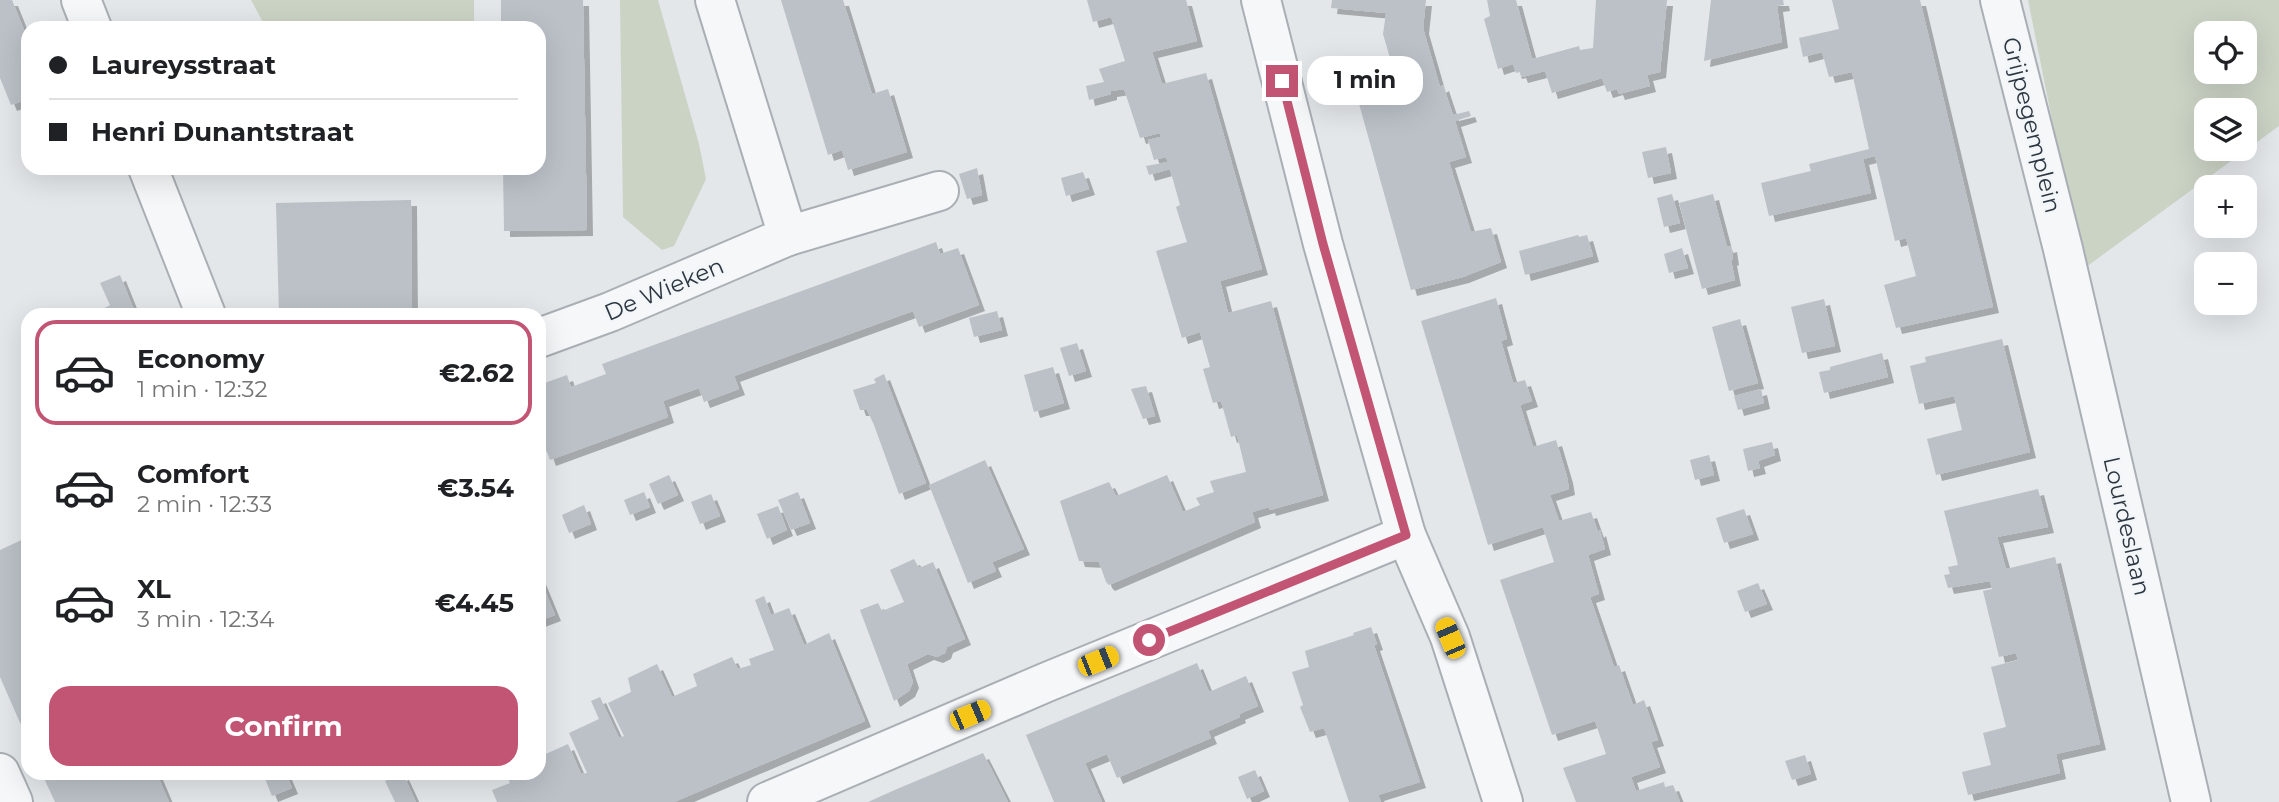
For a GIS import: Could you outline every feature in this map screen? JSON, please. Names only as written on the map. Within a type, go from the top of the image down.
[{"type":"street","points":[[81,0],[89,21]]},
{"type":"street","points":[[715,0],[788,236]]},
{"type":"street","points":[[1261,0],[1323,244],[1406,535],[1450,638],[1503,802]]},
{"type":"street","name":"Grijpegemplein","points":[[2000,0],[2063,249]]},
{"type":"street","points":[[151,175],[203,308]]},
{"type":"street","name":"De Wieken","points":[[546,335],[610,312],[788,236],[939,191]]},
{"type":"street","name":"Lourdeslaan","points":[[2063,249],[2192,802]]},
{"type":"street","points":[[767,802],[1047,682],[1406,535]]},
{"type":"street","points":[[0,773],[13,802]]},
{"type":"shaded area","points":[[251,0],[474,0],[474,21],[262,21]]},
{"type":"shaded area","points":[[620,0],[658,0],[699,144],[706,179],[674,246],[662,250],[623,217]]},
{"type":"shaded area","points":[[2028,0],[2279,0],[2279,126],[2257,142],[2257,98],[2194,98],[2194,161],[2231,161],[2212,175],[2194,175],[2194,188],[2082,270]]},
{"type":"building","points":[[0,0],[12,0],[21,22],[21,101],[11,105],[0,78]]},
{"type":"building","points":[[501,0],[583,0],[587,230],[504,231],[503,175],[546,175],[546,21],[501,21]]},
{"type":"building","points":[[781,0],[843,0],[872,94],[888,89],[907,152],[848,170],[842,150],[828,155]]},
{"type":"building","points":[[1087,0],[1186,0],[1197,41],[1152,52],[1162,84],[1206,73],[1262,269],[1220,281],[1228,313],[1271,301],[1323,495],[1270,510],[1269,507],[1252,512],[1255,522],[1109,585],[1099,562],[1079,561],[1060,501],[1109,482],[1116,496],[1167,475],[1183,512],[1200,505],[1196,498],[1214,492],[1210,481],[1246,472],[1237,435],[1231,437],[1221,401],[1213,403],[1203,369],[1210,367],[1200,332],[1182,338],[1156,251],[1187,242],[1176,207],[1180,205],[1170,169],[1149,175],[1146,166],[1168,162],[1166,157],[1154,160],[1148,140],[1160,137],[1160,133],[1140,138],[1124,89],[1089,100],[1086,86],[1104,82],[1099,69],[1125,61],[1111,17],[1093,22]]},
{"type":"building","points":[[1332,0],[1426,0],[1423,28],[1440,87],[1443,85],[1453,115],[1469,111],[1471,116],[1455,121],[1466,157],[1449,162],[1471,232],[1491,228],[1501,262],[1463,277],[1411,290],[1349,68],[1390,58],[1383,34],[1386,13],[1331,8]]},
{"type":"building","points":[[1487,0],[1516,0],[1532,59],[1579,46],[1580,50],[1593,48],[1596,0],[1667,0],[1660,72],[1647,75],[1650,86],[1619,94],[1617,89],[1607,92],[1602,78],[1552,93],[1545,71],[1522,77],[1520,72],[1516,73],[1513,64],[1498,69],[1484,19],[1490,16]]},
{"type":"building","points":[[1711,0],[1783,0],[1784,5],[1777,6],[1782,42],[1704,61]]},
{"type":"building","points":[[1832,0],[1920,0],[1993,307],[1896,328],[1884,285],[1916,276],[1906,238],[1895,241],[1875,156],[1863,159],[1871,193],[1769,216],[1761,183],[1811,171],[1809,164],[1869,149],[1852,72],[1829,77],[1822,52],[1803,57],[1799,38],[1839,29]]},
{"type":"building","points":[[1666,147],[1671,173],[1648,178],[1642,152]]},
{"type":"building","points":[[977,168],[982,195],[967,199],[959,174]]},
{"type":"building","points":[[1083,172],[1089,189],[1066,196],[1061,178]]},
{"type":"building","points":[[1672,194],[1680,223],[1664,227],[1657,198]]},
{"type":"building","points":[[1713,194],[1727,247],[1731,246],[1735,280],[1702,289],[1679,203]]},
{"type":"building","points":[[411,200],[412,308],[279,308],[276,203]]},
{"type":"building","points":[[1587,235],[1593,256],[1525,275],[1519,251]]},
{"type":"building","points":[[936,242],[940,254],[958,248],[979,305],[919,327],[913,311],[734,376],[739,389],[704,402],[699,388],[663,401],[668,417],[550,460],[546,449],[546,382],[567,375],[571,387],[606,374],[602,364]]},
{"type":"building","points":[[1682,248],[1688,268],[1669,273],[1664,254]]},
{"type":"building","points":[[120,275],[133,308],[105,308],[110,305],[100,283]]},
{"type":"building","points":[[1496,298],[1507,339],[1501,341],[1513,383],[1525,380],[1532,401],[1520,405],[1533,447],[1556,440],[1567,477],[1569,489],[1550,495],[1559,521],[1591,512],[1598,532],[1600,530],[1605,549],[1588,555],[1599,594],[1590,597],[1614,667],[1619,665],[1633,705],[1644,700],[1658,740],[1651,742],[1660,767],[1631,777],[1636,791],[1664,782],[1665,787],[1673,785],[1680,802],[1576,802],[1563,768],[1606,754],[1595,721],[1552,735],[1500,580],[1554,562],[1543,527],[1488,545],[1421,321]]},
{"type":"building","points":[[1824,299],[1835,346],[1802,353],[1791,307]]},
{"type":"building","points":[[997,311],[1002,330],[974,337],[969,318]]},
{"type":"building","points":[[1740,319],[1758,383],[1729,391],[1712,327]]},
{"type":"building","points":[[2002,339],[2030,452],[1936,475],[1927,439],[1962,430],[1954,396],[1919,404],[1910,366],[1926,362],[1925,357]]},
{"type":"building","points":[[1077,343],[1086,371],[1069,376],[1060,348]]},
{"type":"building","points":[[1882,353],[1888,377],[1824,393],[1819,372]]},
{"type":"building","points":[[1053,367],[1064,403],[1034,412],[1024,375]]},
{"type":"building","points":[[884,374],[926,483],[899,494],[874,425],[867,410],[860,410],[853,390],[876,383],[874,379]]},
{"type":"building","points":[[1146,386],[1155,416],[1143,419],[1131,389]]},
{"type":"building","points":[[1761,389],[1764,403],[1738,410],[1734,396]]},
{"type":"building","points":[[1772,442],[1775,455],[1758,461],[1760,468],[1748,471],[1743,449]]},
{"type":"building","points":[[1709,455],[1714,475],[1695,480],[1690,460]]},
{"type":"building","points":[[985,460],[1024,549],[992,562],[996,571],[968,583],[929,485]]},
{"type":"building","points":[[669,475],[678,495],[658,504],[649,484]]},
{"type":"building","points":[[2038,489],[2048,527],[1997,537],[2006,569],[2055,557],[2100,744],[2056,754],[2060,773],[1968,795],[1962,772],[1991,765],[1983,733],[2006,727],[1991,667],[2018,660],[2016,653],[1999,657],[1983,591],[1992,589],[1990,581],[1948,588],[1944,575],[1950,574],[1948,567],[1958,565],[1944,511]]},
{"type":"building","points":[[644,492],[650,507],[630,515],[624,500]]},
{"type":"building","points":[[798,492],[810,523],[791,530],[778,500]]},
{"type":"building","points":[[711,494],[720,516],[700,524],[691,502]]},
{"type":"building","points":[[584,505],[591,524],[569,533],[562,515]]},
{"type":"building","points":[[778,506],[787,530],[767,539],[757,514]]},
{"type":"building","points":[[1744,509],[1753,534],[1724,543],[1716,518]]},
{"type":"building","points":[[21,540],[21,725],[0,677],[0,550]]},
{"type":"building","points":[[914,559],[919,568],[933,562],[965,639],[947,647],[945,653],[937,657],[928,654],[907,664],[913,682],[909,691],[894,701],[860,610],[878,603],[882,611],[904,602],[890,570]]},
{"type":"building","points":[[1758,583],[1767,604],[1745,612],[1737,591]]},
{"type":"building","points":[[546,593],[555,615],[546,618]]},
{"type":"building","points":[[764,596],[771,615],[789,608],[804,645],[829,633],[865,721],[674,802],[497,802],[492,790],[510,783],[509,780],[546,780],[546,754],[568,744],[581,774],[587,773],[569,733],[599,719],[591,701],[600,697],[619,738],[624,736],[608,703],[631,692],[628,678],[657,664],[672,697],[697,686],[693,674],[732,657],[738,669],[751,665],[749,659],[774,650],[755,600]]},
{"type":"building","points":[[1371,627],[1377,644],[1374,645],[1420,782],[1378,795],[1381,802],[1349,802],[1324,728],[1310,732],[1300,707],[1303,705],[1292,672],[1309,667],[1305,651]]},
{"type":"building","points":[[1197,663],[1209,692],[1246,676],[1258,706],[1208,731],[1211,738],[1117,778],[1107,754],[1085,763],[1102,802],[1054,802],[1026,735]]},
{"type":"building","points":[[983,753],[1008,802],[868,802],[897,789]]},
{"type":"building","points":[[1805,755],[1811,774],[1792,780],[1785,761]]},
{"type":"building","points":[[1255,770],[1264,791],[1247,799],[1238,777]]},
{"type":"building","points":[[45,780],[160,780],[169,802],[55,802]]},
{"type":"building","points":[[265,780],[289,780],[292,788],[272,796]]},
{"type":"building","points":[[406,780],[416,802],[395,802],[385,781]]},
{"type":"route","points":[[1149,640],[1406,535],[1323,244],[1282,81]]}]
